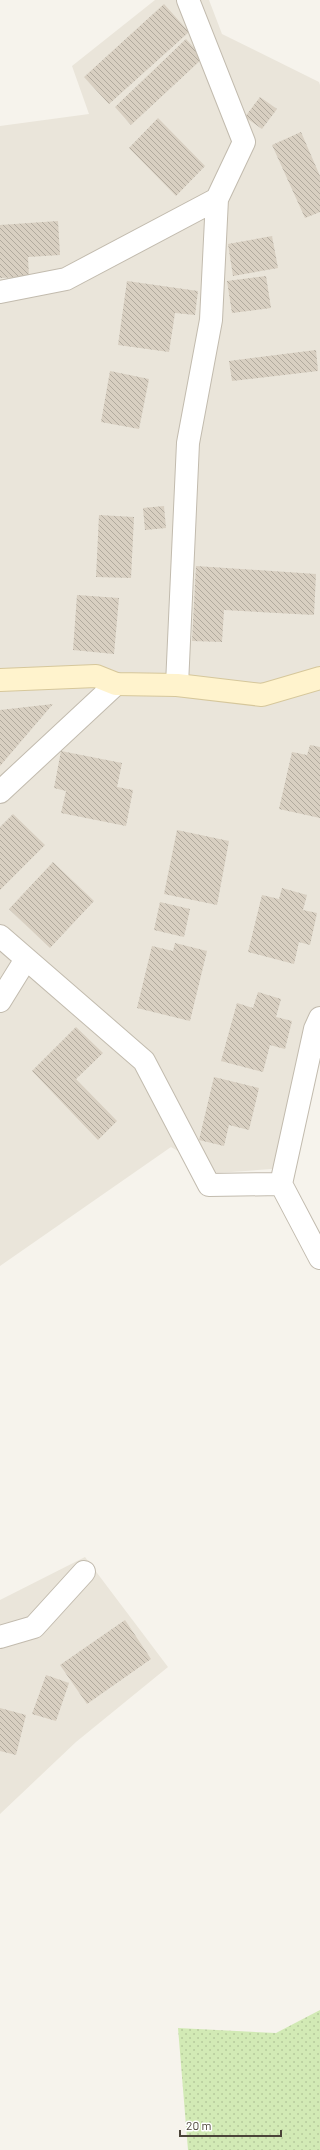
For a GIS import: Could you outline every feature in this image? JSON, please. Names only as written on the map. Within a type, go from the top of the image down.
[{"type":"street","points":[[178,685],[188,443],[211,320],[217,199],[244,142],[188,0]]},
{"type":"street","points":[[0,292],[66,279],[217,199]]},
{"type":"street","points":[[0,680],[96,676],[116,684],[178,685],[262,695],[320,678]]},
{"type":"street","points":[[0,792],[116,684]]},
{"type":"street","points":[[0,936],[144,1061],[209,1185],[281,1184]]},
{"type":"street","points":[[0,1001],[26,958]]},
{"type":"street","points":[[320,1018],[314,1029],[281,1184],[320,1258]]},
{"type":"street","points":[[0,1637],[34,1627],[84,1572]]},
{"type":"shaded area","points":[[155,0],[209,0],[222,34],[319,82],[320,85],[320,1026],[285,1168],[217,1173],[171,1147],[0,1266],[0,126],[89,114],[72,66]]},
{"type":"shaded area","points":[[85,1557],[168,1667],[76,1742],[0,1814],[0,1600]]},
{"type":"green space","points":[[320,2010],[320,2150],[188,2150],[178,2028],[276,2033]]},
{"type":"building","points":[[164,4],[189,32],[109,104],[84,77]]},
{"type":"building","points":[[186,39],[203,58],[131,125],[115,107]]},
{"type":"building","points":[[260,97],[277,109],[262,129],[245,117]]},
{"type":"building","points":[[158,118],[205,166],[176,196],[129,148]]},
{"type":"building","points":[[301,132],[320,176],[320,212],[305,218],[272,145]]},
{"type":"building","points":[[58,221],[60,255],[28,257],[29,277],[0,278],[0,225]]},
{"type":"building","points":[[272,236],[278,268],[233,276],[228,244]]},
{"type":"building","points":[[266,276],[271,308],[232,313],[227,281]]},
{"type":"building","points":[[127,281],[198,291],[195,315],[175,313],[169,352],[118,345]]},
{"type":"building","points":[[316,350],[318,371],[232,381],[229,361]]},
{"type":"building","points":[[110,371],[149,379],[139,429],[101,422]]},
{"type":"building","points":[[164,506],[166,528],[145,530],[143,508]]},
{"type":"building","points":[[99,515],[134,517],[131,578],[96,577]]},
{"type":"building","points":[[196,566],[316,574],[314,615],[224,610],[222,642],[192,641]]},
{"type":"building","points":[[77,595],[119,598],[114,654],[73,650]]},
{"type":"building","points":[[53,704],[0,766],[0,710]]},
{"type":"building","points":[[310,745],[320,747],[320,818],[279,809],[292,752],[307,755]]},
{"type":"building","points":[[61,751],[122,763],[117,787],[133,790],[126,826],[61,813],[66,791],[54,788]]},
{"type":"building","points":[[13,814],[45,845],[0,890],[0,827]]},
{"type":"building","points":[[177,830],[229,841],[217,905],[164,894]]},
{"type":"building","points":[[53,862],[94,901],[50,948],[9,909]]},
{"type":"building","points":[[282,888],[307,895],[303,910],[317,913],[310,945],[299,942],[294,964],[248,952],[262,895],[279,899]]},
{"type":"building","points":[[160,902],[190,909],[184,937],[154,930]]},
{"type":"building","points":[[175,943],[207,951],[190,1021],[137,1008],[152,946],[173,951]]},
{"type":"building","points":[[258,992],[281,999],[276,1017],[292,1021],[285,1049],[270,1045],[263,1072],[221,1061],[237,1003],[253,1008]]},
{"type":"building","points":[[76,1027],[103,1053],[76,1079],[117,1121],[98,1140],[32,1071]]},
{"type":"building","points":[[214,1077],[259,1088],[249,1130],[229,1125],[224,1146],[199,1140]]},
{"type":"building","points":[[125,1620],[151,1659],[87,1704],[60,1665]]},
{"type":"building","points":[[46,1675],[69,1683],[56,1721],[32,1714]]},
{"type":"building","points":[[0,1708],[26,1715],[16,1755],[0,1751]]}]
